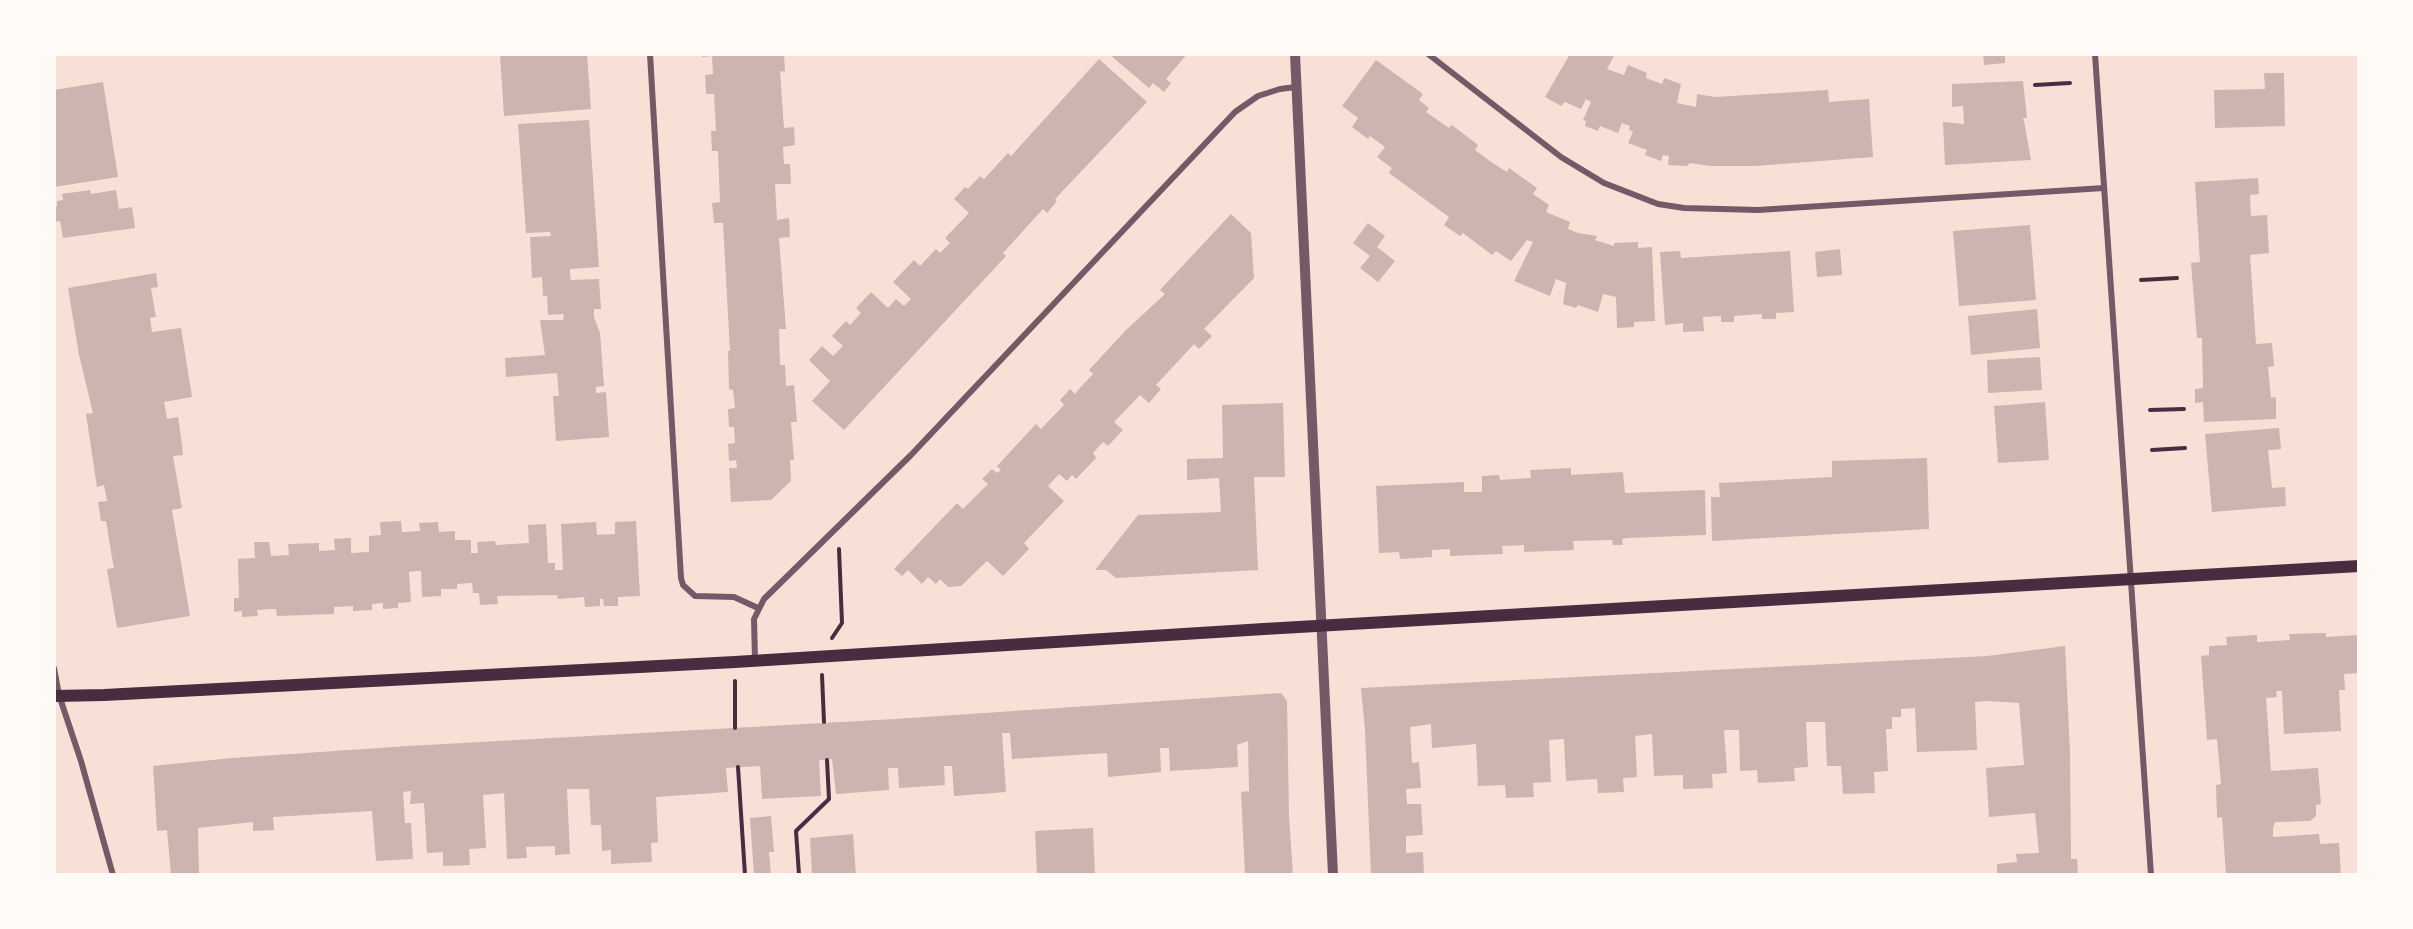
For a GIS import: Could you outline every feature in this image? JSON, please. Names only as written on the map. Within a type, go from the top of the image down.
[{"type":"main road","points":[[56,695],[104,695],[735,662],[1321,625],[2359,566]]},
{"type":"street","points":[[650,54],[681,578],[683,585],[695,596],[734,597],[758,608]]},
{"type":"street","points":[[1295,54],[1333,875]]},
{"type":"street","points":[[1428,54],[1570,162],[1604,183],[1658,204],[1683,208],[1758,210],[2104,188]]},
{"type":"street","points":[[2095,54],[2151,875]]},
{"type":"street","points":[[756,660],[754,619],[764,599],[911,455],[1235,112],[1258,96],[1296,87]]},
{"type":"street","points":[[54,668],[56,695],[81,761],[113,875]]},
{"type":"path","points":[[2035,85],[2070,83]]},
{"type":"path","points":[[2141,280],[2177,278]]},
{"type":"path","points":[[2150,410],[2184,409]]},
{"type":"path","points":[[2152,450],[2185,448]]},
{"type":"path","points":[[824,722],[821,655],[842,622],[838,526]]},
{"type":"path","points":[[735,662],[735,728]]},
{"type":"path","points":[[799,875],[796,831],[829,799],[826,759]]},
{"type":"path","points":[[738,767],[745,875]]},
{"type":"building","points":[[587,54],[591,109],[504,116],[500,55]]},
{"type":"building","points":[[702,54],[784,54],[785,72],[780,71],[784,128],[794,127],[795,145],[783,147],[784,164],[790,164],[791,184],[775,184],[777,220],[789,218],[790,237],[779,238],[786,329],[779,329],[780,365],[785,365],[786,386],[794,385],[797,422],[791,422],[794,460],[790,460],[791,481],[771,500],[731,502],[729,468],[737,468],[736,460],[729,461],[728,444],[735,443],[734,427],[729,427],[728,409],[735,408],[733,390],[729,389],[728,351],[730,351],[723,223],[714,223],[712,203],[720,202],[718,151],[712,151],[711,131],[716,131],[714,94],[706,94],[705,75],[713,74],[712,56],[702,57]]},
{"type":"building","points":[[1109,54],[1187,54],[1166,79],[1171,83],[1164,92],[1153,83],[1149,88]]},
{"type":"building","points":[[1570,54],[1615,54],[1607,69],[1624,75],[1628,65],[1647,73],[1646,78],[1662,84],[1664,78],[1681,84],[1677,103],[1696,107],[1697,94],[1715,97],[1828,90],[1829,102],[1869,99],[1873,157],[1755,166],[1711,166],[1689,163],[1688,166],[1668,165],[1669,156],[1663,155],[1661,161],[1645,155],[1647,150],[1628,143],[1633,132],[1629,130],[1630,126],[1622,123],[1618,133],[1600,126],[1598,131],[1585,126],[1586,121],[1583,120],[1591,102],[1586,99],[1581,109],[1565,102],[1561,106],[1545,97]]},
{"type":"building","points":[[1983,54],[2005,54],[2005,63],[1984,65]]},
{"type":"building","points":[[1099,59],[1147,102],[1057,197],[1055,200],[1057,201],[1047,213],[1043,209],[1003,253],[1006,256],[844,430],[812,401],[830,381],[809,360],[822,346],[833,356],[843,346],[832,336],[846,321],[850,325],[861,313],[856,308],[871,292],[888,308],[896,299],[904,306],[911,299],[893,282],[914,260],[920,266],[936,249],[940,253],[950,243],[945,238],[969,213],[954,199],[980,176],[984,179],[1008,153],[1011,156]]},
{"type":"building","points":[[1376,60],[1423,94],[1419,100],[1429,108],[1426,112],[1449,128],[1452,125],[1478,145],[1475,150],[1491,162],[1507,172],[1509,168],[1537,188],[1533,194],[1549,205],[1546,212],[1570,222],[1568,229],[1597,236],[1595,240],[1614,246],[1614,243],[1638,242],[1638,248],[1652,247],[1655,321],[1634,322],[1634,327],[1617,328],[1616,297],[1603,294],[1598,312],[1578,305],[1576,308],[1563,304],[1566,283],[1556,279],[1550,296],[1514,281],[1533,242],[1527,240],[1511,261],[1496,251],[1492,255],[1463,233],[1460,236],[1444,225],[1449,217],[1389,173],[1392,168],[1377,157],[1385,147],[1370,136],[1368,139],[1352,127],[1358,118],[1342,106]]},
{"type":"building","points":[[2264,73],[2284,73],[2285,126],[2215,128],[2214,90],[2265,89]]},
{"type":"building","points":[[2023,81],[2027,118],[2023,118],[2031,160],[1945,165],[1943,122],[1964,124],[1963,106],[1952,107],[1952,84]]},
{"type":"building","points":[[103,82],[118,177],[54,187],[54,90]]},
{"type":"building","points":[[589,120],[599,267],[570,269],[570,275],[571,280],[599,279],[601,309],[594,309],[594,317],[600,333],[604,386],[596,387],[596,393],[606,392],[609,437],[556,441],[553,396],[559,396],[557,373],[506,377],[505,358],[545,355],[540,320],[563,320],[564,314],[548,315],[547,296],[543,296],[542,277],[532,278],[530,237],[551,236],[550,232],[526,233],[518,124]]},
{"type":"building","points":[[2258,178],[2259,194],[2250,195],[2251,216],[2267,215],[2269,253],[2250,255],[2256,344],[2272,343],[2274,366],[2268,367],[2271,398],[2276,397],[2276,419],[2204,422],[2203,402],[2195,403],[2195,389],[2203,388],[2202,338],[2197,338],[2191,263],[2200,262],[2195,182]]},
{"type":"building","points":[[90,190],[91,194],[116,190],[119,209],[132,207],[135,228],[63,238],[60,221],[54,222],[54,207],[57,206],[57,201],[63,200],[62,194]]},
{"type":"building","points":[[1231,214],[1251,233],[1254,278],[1204,329],[1212,336],[1199,349],[1194,344],[1156,385],[1161,389],[1149,403],[1140,395],[1114,422],[1123,430],[1108,446],[1103,442],[1093,453],[1096,458],[1076,479],[1072,475],[1067,481],[1059,474],[1048,486],[1064,501],[1024,543],[1029,549],[1003,576],[987,561],[961,586],[948,587],[940,579],[936,584],[928,577],[922,584],[908,570],[902,576],[894,569],[957,503],[963,509],[988,484],[982,479],[992,469],[997,473],[1001,470],[997,466],[1036,424],[1041,429],[1064,405],[1060,400],[1070,389],[1075,394],[1093,374],[1089,370],[1126,330],[1165,294],[1160,290]]},
{"type":"building","points":[[1368,223],[1385,236],[1377,247],[1395,261],[1378,282],[1360,268],[1370,256],[1353,243]]},
{"type":"building","points":[[2030,225],[2036,300],[1959,306],[1953,231]]},
{"type":"building","points":[[1840,249],[1842,275],[1817,277],[1815,252]]},
{"type":"building","points":[[1680,251],[1681,258],[1790,251],[1794,312],[1776,313],[1776,319],[1762,319],[1762,314],[1734,316],[1734,322],[1721,322],[1721,316],[1703,317],[1704,331],[1683,332],[1683,323],[1665,325],[1660,252]]},
{"type":"building","points":[[156,273],[158,287],[151,288],[156,317],[150,318],[152,332],[181,328],[192,397],[164,402],[167,419],[178,417],[181,437],[183,455],[173,456],[182,508],[172,510],[190,616],[117,628],[107,569],[114,568],[106,521],[101,521],[98,502],[107,501],[104,485],[97,487],[86,414],[93,413],[79,355],[68,288]]},
{"type":"building","points":[[2037,309],[2040,348],[1971,355],[1968,316]]},
{"type":"building","points":[[2040,357],[2042,390],[1988,393],[1987,360]]},
{"type":"building","points":[[2045,402],[2049,460],[1998,463],[1994,406]]},
{"type":"building","points":[[1283,403],[1285,477],[1254,477],[1258,570],[1116,578],[1106,570],[1095,570],[1138,515],[1221,512],[1219,478],[1187,480],[1187,459],[1223,458],[1222,405]]},
{"type":"building","points":[[2279,428],[2281,449],[2268,450],[2272,488],[2285,487],[2286,506],[2212,512],[2205,434]]},
{"type":"building","points":[[1927,458],[1929,529],[1712,541],[1711,497],[1720,497],[1719,483],[1832,477],[1832,461]]},
{"type":"building","points":[[1571,468],[1571,475],[1623,472],[1625,493],[1705,490],[1706,535],[1627,538],[1622,539],[1623,545],[1613,545],[1612,540],[1573,541],[1574,550],[1524,552],[1524,545],[1502,546],[1503,554],[1450,556],[1450,549],[1432,550],[1432,557],[1400,559],[1399,552],[1379,553],[1376,486],[1464,482],[1464,492],[1482,492],[1482,476],[1499,475],[1500,480],[1531,478],[1530,470]]},
{"type":"building","points":[[401,521],[402,532],[420,531],[419,523],[438,522],[439,532],[455,531],[455,540],[471,540],[471,553],[478,553],[477,542],[495,541],[496,545],[529,543],[528,525],[546,524],[548,563],[555,563],[555,570],[563,570],[561,524],[596,522],[597,535],[615,534],[615,522],[636,521],[640,596],[618,597],[618,606],[604,606],[603,599],[600,599],[600,606],[585,607],[584,597],[558,599],[557,595],[497,596],[498,604],[480,605],[479,593],[473,593],[472,583],[457,584],[457,589],[441,589],[441,596],[422,597],[421,571],[416,571],[409,572],[411,602],[398,603],[398,608],[383,609],[383,603],[372,604],[372,610],[353,611],[353,606],[334,607],[334,614],[277,616],[276,609],[272,609],[257,610],[258,616],[242,617],[242,611],[234,612],[234,598],[239,598],[238,559],[255,558],[254,542],[269,542],[271,556],[289,555],[288,544],[319,543],[319,551],[335,550],[334,539],[351,538],[351,553],[369,552],[369,536],[381,535],[380,522]]},
{"type":"building","points":[[2326,633],[2326,637],[2359,635],[2359,673],[2344,674],[2345,690],[2339,690],[2341,731],[2284,734],[2282,691],[2276,691],[2277,697],[2266,698],[2271,771],[2318,768],[2321,804],[2316,805],[2316,816],[2310,821],[2275,822],[2273,837],[2319,834],[2320,844],[2339,843],[2341,875],[2226,875],[2222,817],[2217,818],[2216,785],[2221,784],[2217,739],[2207,740],[2201,656],[2209,655],[2209,646],[2227,645],[2226,637],[2257,635],[2257,642],[2290,640],[2289,634]]},
{"type":"building","points":[[2065,646],[2070,753],[2071,859],[2077,859],[2078,875],[1997,875],[1997,864],[2017,862],[2016,854],[2039,853],[2035,813],[1989,817],[1986,768],[2024,765],[2019,703],[1988,701],[1975,702],[1977,750],[1917,752],[1915,708],[1901,709],[1901,717],[1892,717],[1892,729],[1886,729],[1888,771],[1874,772],[1875,793],[1843,794],[1841,766],[1827,766],[1825,722],[1806,722],[1808,767],[1794,768],[1795,781],[1758,783],[1757,770],[1740,771],[1739,730],[1724,730],[1727,773],[1712,774],[1713,788],[1683,789],[1683,775],[1654,776],[1652,734],[1635,736],[1637,777],[1623,778],[1624,792],[1598,793],[1597,779],[1566,781],[1564,739],[1549,740],[1551,782],[1533,783],[1534,797],[1506,798],[1505,785],[1478,786],[1476,744],[1432,748],[1431,724],[1410,727],[1412,763],[1419,762],[1421,788],[1406,789],[1407,804],[1421,804],[1423,835],[1406,836],[1406,853],[1423,852],[1424,875],[1371,875],[1361,688],[1987,656]]},
{"type":"building","points":[[1281,693],[1287,701],[1289,816],[1293,875],[1245,875],[1241,792],[1249,791],[1248,741],[1237,745],[1238,767],[1170,771],[1169,748],[1160,748],[1161,772],[1108,777],[1107,753],[1012,759],[1010,733],[1002,733],[1006,792],[954,796],[952,766],[944,766],[945,785],[899,788],[898,768],[888,768],[889,790],[836,794],[832,759],[819,760],[821,796],[762,799],[760,766],[726,768],[728,792],[656,797],[658,842],[651,843],[652,862],[611,864],[611,850],[602,851],[601,825],[591,825],[589,789],[567,789],[570,854],[555,855],[555,846],[526,847],[527,858],[507,859],[504,793],[483,795],[486,848],[469,849],[470,865],[443,866],[443,852],[427,853],[424,803],[410,804],[411,791],[403,792],[405,823],[411,823],[413,859],[376,861],[372,811],[273,817],[274,830],[253,831],[253,822],[198,828],[199,875],[171,875],[167,830],[157,831],[153,766],[408,746],[895,719]]},
{"type":"building","points":[[771,816],[774,852],[769,852],[771,875],[754,875],[750,818]]},
{"type":"building","points":[[1093,828],[1095,875],[1037,875],[1035,831]]},
{"type":"building","points":[[853,834],[856,875],[812,875],[810,838]]}]
